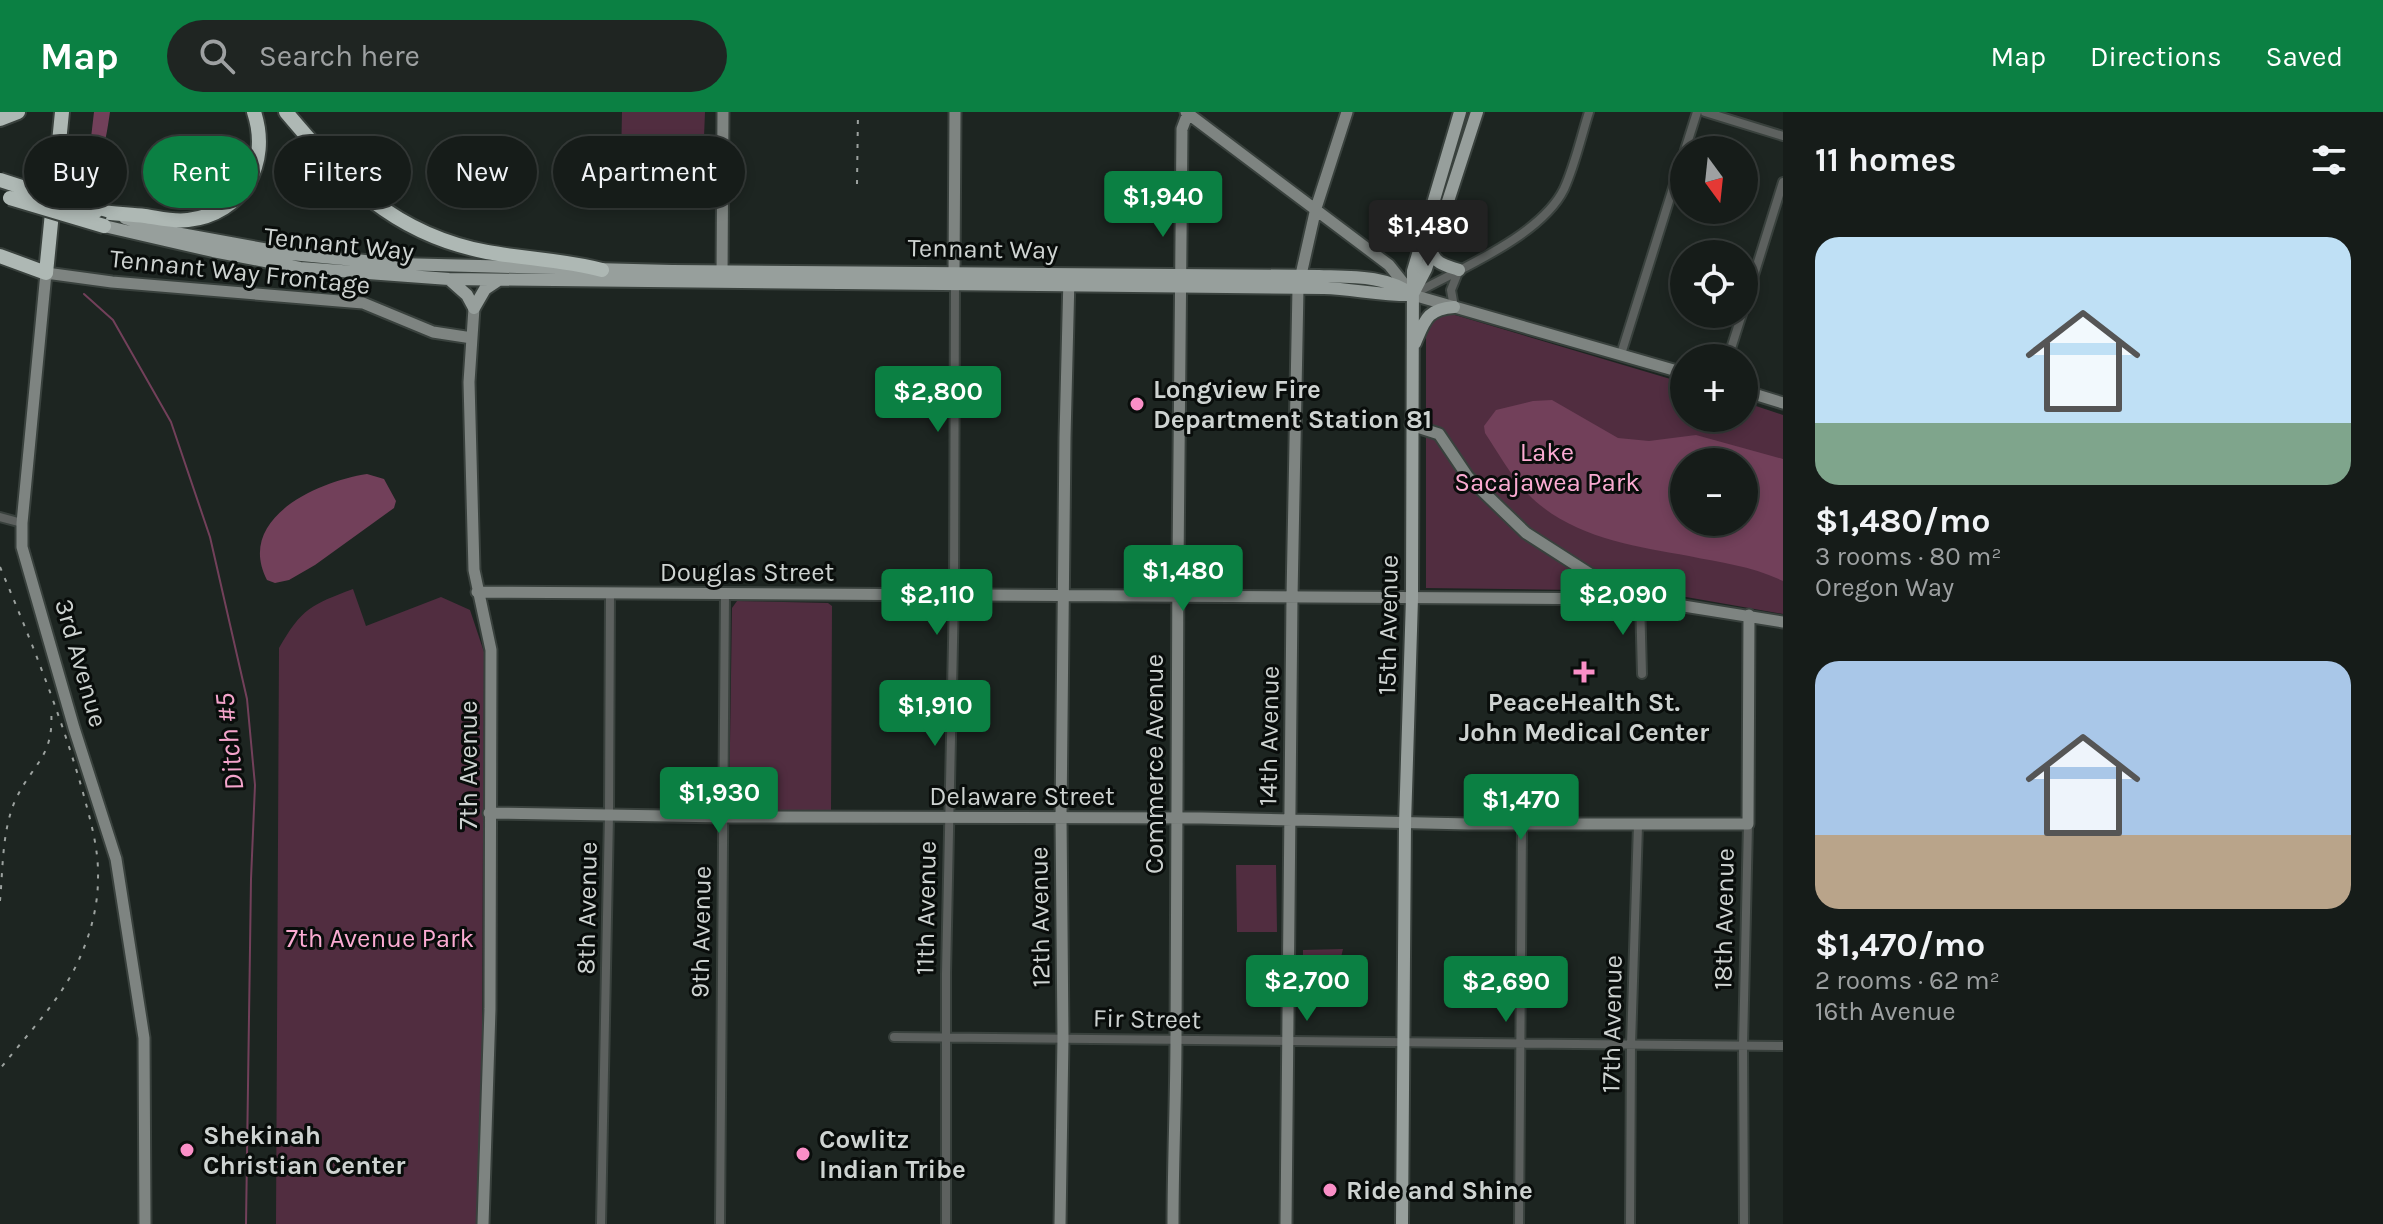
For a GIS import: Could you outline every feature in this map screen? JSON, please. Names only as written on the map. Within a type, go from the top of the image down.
[{"type":"highway","points":[[0,119],[18,112]]},
{"type":"highway","name":"3rd Avenue","points":[[46,273],[62,112]]},
{"type":"highway","points":[[103,217],[183,221],[208,216],[227,206],[245,190],[256,170],[260,148],[254,112]]},
{"type":"highway","points":[[286,112],[361,193],[419,230],[488,252],[572,262],[602,270]]},
{"type":"highway","name":"Tennant Way","points":[[0,180],[103,217]]},
{"type":"highway","name":"Tennant Way","points":[[5,196],[103,217]]},
{"type":"highway","points":[[0,256],[46,273]]},
{"type":"main road","name":"15th Avenue","points":[[1402,1224],[1405,824],[1412,598],[1413,271],[1460,112]]},
{"type":"main road","points":[[1413,295],[1432,251],[1477,112]]},
{"type":"main road","name":"Tennant Way","points":[[103,217],[291,254],[397,264],[722,277]]},
{"type":"main road","name":"Tennant Way","points":[[103,217],[213,251],[300,268],[449,279],[722,277],[1299,282],[1343,276],[1399,284],[1413,295]]},
{"type":"main road","points":[[1432,251],[1434,259],[1459,270]]},
{"type":"main road","points":[[449,279],[467,295],[474,308]]},
{"type":"main road","points":[[474,308],[485,289],[497,281]]},
{"type":"main road","points":[[1412,349],[1427,317],[1438,309],[1454,307]]},
{"type":"street","points":[[722,277],[723,112]]},
{"type":"street","name":"11th Avenue","points":[[946,1224],[954,595],[955,112]]},
{"type":"street","name":"14th Avenue","points":[[1286,1224],[1292,597],[1299,282],[1316,208],[1347,112]]},
{"type":"street","points":[[1413,295],[1519,237],[1548,213],[1564,189],[1589,112]]},
{"type":"street","points":[[1689,136],[1697,112]]},
{"type":"street","points":[[1705,112],[1783,136]]},
{"type":"street","points":[[1187,113],[1389,265],[1413,295],[1670,369]]},
{"type":"street","name":"Commerce Avenue","points":[[1173,1224],[1180,281],[1182,129],[1187,113]]},
{"type":"street","points":[[1758,262],[1783,182]]},
{"type":"street","points":[[1621,354],[1670,196]]},
{"type":"street","points":[[1454,307],[1451,290],[1459,270]]},
{"type":"street","name":"Tennant Way Frontage","points":[[46,273],[112,282],[363,303],[433,332],[472,338]]},
{"type":"street","name":"3rd Avenue","points":[[46,273],[22,547],[74,728],[116,859],[144,1038],[145,1224]]},
{"type":"street","name":"12th Avenue","points":[[1060,1224],[1063,1038],[1061,817],[1069,280]]},
{"type":"street","name":"7th Avenue","points":[[474,308],[469,382],[474,570],[491,650],[490,1009],[483,1224]]},
{"type":"street","points":[[1758,395],[1783,403]]},
{"type":"street","points":[[1411,425],[1439,434],[1468,477],[1526,533],[1590,574],[1640,599],[1783,622]]},
{"type":"street","points":[[0,517],[22,523]]},
{"type":"street","name":"Douglas Street","points":[[477,592],[1640,599]]},
{"type":"street","name":"8th Avenue","points":[[601,1224],[610,593]]},
{"type":"street","name":"9th Avenue","points":[[720,1224],[725,593]]},
{"type":"street","points":[[1640,599],[1642,674]]},
{"type":"street","name":"18th Avenue","points":[[1744,1224],[1743,1045],[1749,615]]},
{"type":"street","name":"Delaware Street","points":[[489,813],[1175,818],[1405,824],[1748,824]]},
{"type":"street","points":[[1519,1224],[1522,825]]},
{"type":"street","name":"17th Avenue","points":[[1630,1224],[1631,1044],[1638,825]]},
{"type":"street","name":"Fir Street","points":[[894,1037],[1783,1046]]},
{"type":"green space","points":[[622,112],[705,112],[704,136],[621,136]]},
{"type":"green space","name":"Lake Sacajawea Park","points":[[1445,312],[1670,379],[1670,432],[1758,432],[1758,407],[1783,415],[1783,614],[1686,597],[1574,590],[1426,588],[1428,320]]},
{"type":"green space","name":"7th Avenue Park","points":[[353,589],[366,626],[441,597],[470,610],[484,652],[481,1224],[276,1224],[279,648],[301,616],[327,599]]},
{"type":"green space","points":[[737,601],[828,603],[832,606],[831,812],[729,811],[732,608]]},
{"type":"green space","points":[[1236,865],[1276,865],[1277,932],[1237,932]]},
{"type":"green space","points":[[1343,949],[1336,978],[1303,981],[1303,950]]},
{"type":"shaded area","points":[[94,112],[110,112],[105,136],[91,136]]},
{"type":"shaded area","points":[[1552,400],[1618,438],[1649,441],[1696,435],[1743,448],[1670,448],[1670,536],[1758,536],[1758,452],[1783,459],[1783,581],[1737,566],[1611,540],[1556,517],[1524,490],[1485,433],[1484,426],[1496,410]]},
{"type":"shaded area","points":[[367,474],[384,479],[396,501],[394,508],[289,580],[275,583],[267,580],[260,558],[262,538],[272,521],[287,506],[306,494]]},
{"type":"waterway","name":"Ditch #5","points":[[84,294],[113,320],[171,422],[210,537],[247,699],[255,785],[246,1224]]},
{"type":"railway","points":[[857,184],[858,112]]},
{"type":"railway","points":[[0,567],[44,677],[82,789],[97,856],[98,879],[91,928],[74,971],[0,1069]]},
{"type":"railway","points":[[0,901],[11,813],[22,788],[46,750],[51,709]]},
{"type":"place","name":"Longview Fire Department Station 81","points":[[1137,404]]},
{"type":"place","name":"PeaceHealth St. John Medical Center","points":[[1584,672]]},
{"type":"place","name":"Shekinah Christian Center","points":[[187,1150]]},
{"type":"place","name":"Cowlitz Indian Tribe","points":[[803,1154]]},
{"type":"place","name":"Ride and Shine","points":[[1330,1190]]}]
